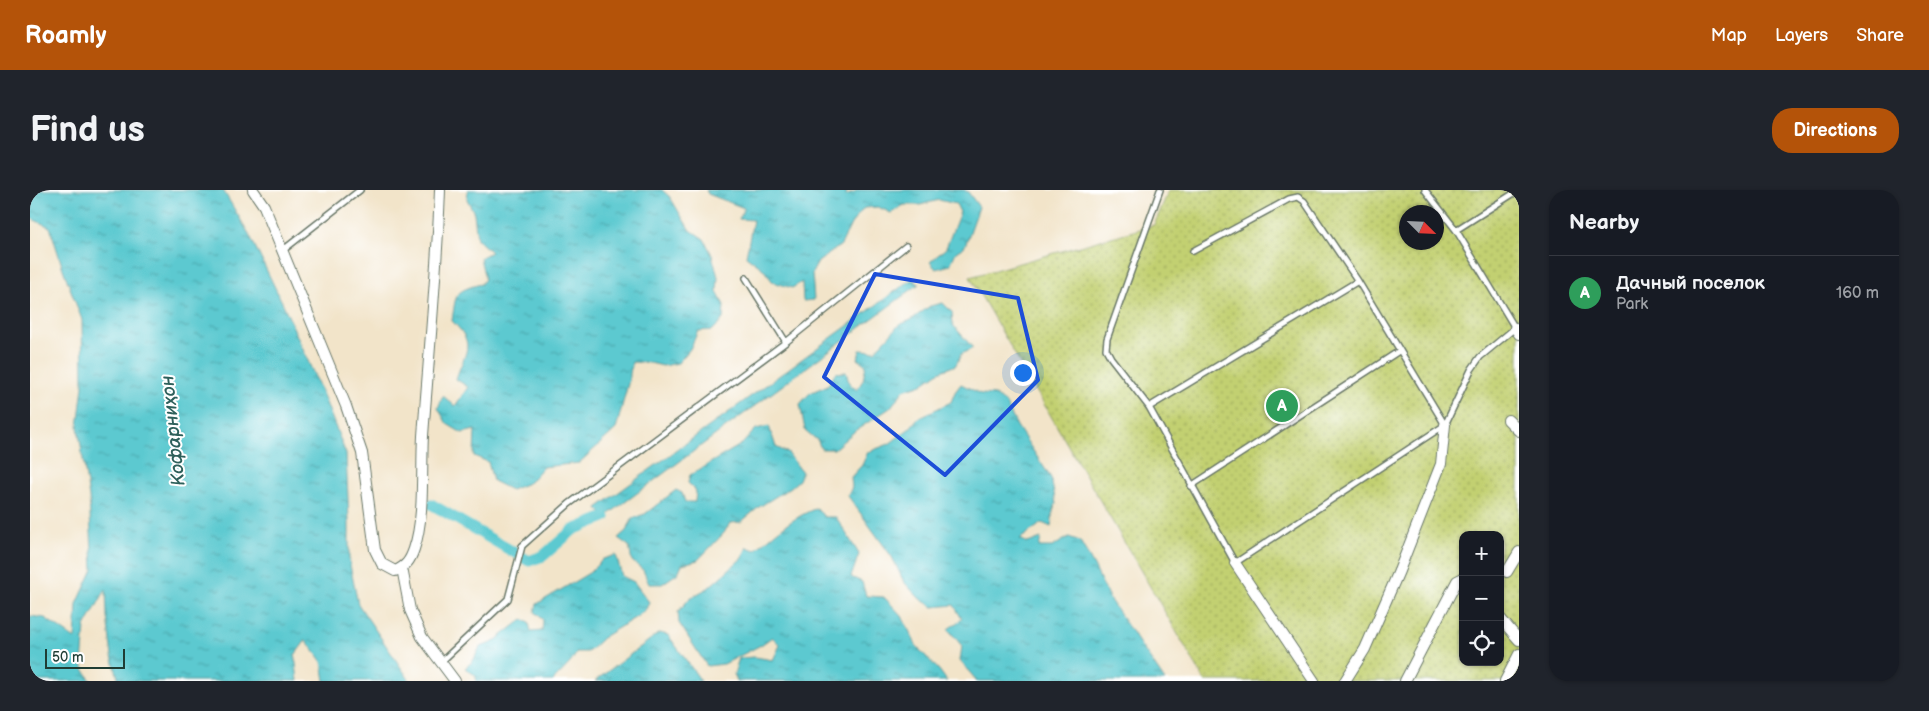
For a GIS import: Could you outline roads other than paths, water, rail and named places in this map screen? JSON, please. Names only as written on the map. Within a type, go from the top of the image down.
[{"type":"street","points":[[254,190],[264,206],[346,406],[362,453],[375,550],[382,564],[396,571],[408,564],[419,529],[439,241],[439,191]]},
{"type":"street","points":[[1508,420],[1519,431]]},
{"type":"street","points":[[1345,681],[1365,649],[1403,562],[1441,464],[1445,424]]},
{"type":"street","points":[[1508,572],[1519,552]]},
{"type":"street","points":[[1235,563],[1314,681]]},
{"type":"street","points":[[402,568],[410,610],[422,637],[455,681]]},
{"type":"street","points":[[1405,681],[1459,580]]},
{"type":"street","points":[[1503,621],[1519,640]]},
{"type":"street","points":[[1505,681],[1517,661]]},
{"type":"lane","points":[[282,250],[360,190]]},
{"type":"lane","points":[[1160,190],[1107,339],[1106,349],[1149,407],[1235,563],[1445,424],[1471,370],[1480,357],[1517,331],[1456,230],[1425,190]]},
{"type":"lane","points":[[1456,230],[1519,190]]},
{"type":"lane","points":[[1193,251],[1289,199],[1298,197],[1304,201],[1358,281],[1445,424]]},
{"type":"lane","points":[[441,662],[508,599],[522,546],[569,504],[786,342],[906,246]]},
{"type":"lane","points":[[746,278],[786,342]]},
{"type":"lane","points":[[1149,407],[1358,281]]},
{"type":"lane","points":[[1191,486],[1399,351]]},
{"type":"water","name":"Кофарниҳон","points":[[30,190],[223,190],[249,234],[283,304],[323,395],[346,454],[349,560],[358,604],[410,681],[325,681],[322,662],[306,640],[295,655],[298,681],[119,681],[112,656],[107,617],[106,589],[85,627],[82,665],[91,681],[30,681],[30,616],[45,618],[75,639],[77,604],[93,569],[89,497],[78,427],[83,386],[82,320],[50,227],[30,218]]},
{"type":"water","points":[[468,190],[662,190],[670,197],[689,229],[704,239],[712,255],[718,277],[717,292],[724,305],[723,319],[713,330],[698,331],[690,349],[678,363],[663,366],[632,362],[616,429],[579,463],[543,467],[530,482],[511,490],[493,481],[488,462],[474,456],[475,430],[462,433],[447,424],[438,408],[443,396],[455,406],[468,387],[456,379],[465,355],[467,343],[460,329],[452,321],[454,305],[461,292],[481,284],[485,279],[480,258],[491,252],[477,239],[474,213],[467,199]]},
{"type":"water","points":[[706,190],[847,190],[846,196],[858,190],[964,190],[968,192],[979,207],[965,246],[956,252],[950,265],[936,269],[930,262],[946,248],[960,212],[956,204],[939,200],[920,205],[904,205],[891,213],[878,207],[864,208],[851,224],[841,245],[818,262],[812,273],[814,300],[803,301],[802,282],[792,288],[773,282],[762,268],[746,256],[753,220],[739,219],[744,208],[708,194]]},
{"type":"water","points":[[912,279],[919,284],[605,517],[597,508]]},
{"type":"water","points":[[943,303],[952,312],[953,325],[973,348],[961,354],[956,365],[939,372],[922,384],[904,390],[890,408],[855,431],[834,449],[821,449],[818,441],[805,430],[800,404],[810,393],[828,385],[835,373],[846,372],[849,383],[857,390],[863,380],[866,365],[858,359],[860,350],[875,351],[899,325],[911,320],[930,306]]},
{"type":"water","points":[[961,384],[981,394],[995,395],[1005,402],[1017,426],[1051,478],[1056,504],[1051,527],[1042,523],[1020,539],[1028,543],[1041,538],[1039,547],[1052,547],[1069,537],[1080,541],[1110,600],[1165,681],[977,681],[960,661],[962,646],[948,629],[962,619],[954,605],[933,607],[920,599],[904,582],[892,557],[848,496],[852,487],[851,477],[862,465],[868,452],[889,444],[910,428],[918,418],[951,402]]},
{"type":"water","points":[[769,426],[776,447],[788,453],[802,472],[799,480],[759,507],[741,522],[730,523],[724,533],[698,560],[682,564],[678,573],[662,584],[649,584],[643,570],[632,561],[629,546],[618,538],[626,531],[633,518],[645,514],[676,490],[682,493],[685,502],[695,502],[696,491],[688,483],[690,475],[742,444],[756,429]]},
{"type":"water","points":[[817,508],[824,517],[836,517],[859,554],[851,577],[862,582],[866,596],[884,597],[902,616],[917,647],[947,681],[737,681],[734,674],[739,658],[755,657],[773,660],[780,645],[772,637],[761,645],[724,664],[707,666],[679,623],[678,612],[690,598],[708,588],[742,558],[747,547],[755,550],[792,521]]},
{"type":"water","points":[[616,555],[622,576],[634,582],[649,602],[646,609],[605,636],[588,652],[577,652],[571,662],[553,681],[477,681],[475,675],[465,668],[473,661],[480,647],[492,643],[523,619],[529,623],[531,632],[542,631],[543,620],[535,612],[537,604],[589,573],[603,559]]},
{"type":"water","points":[[659,633],[668,635],[701,681],[595,681]]},
{"type":"waterway","points":[[431,504],[529,561],[543,556],[573,530],[605,517]]},
{"type":"place","name":"Дачный поселок","points":[[1282,406]]}]
